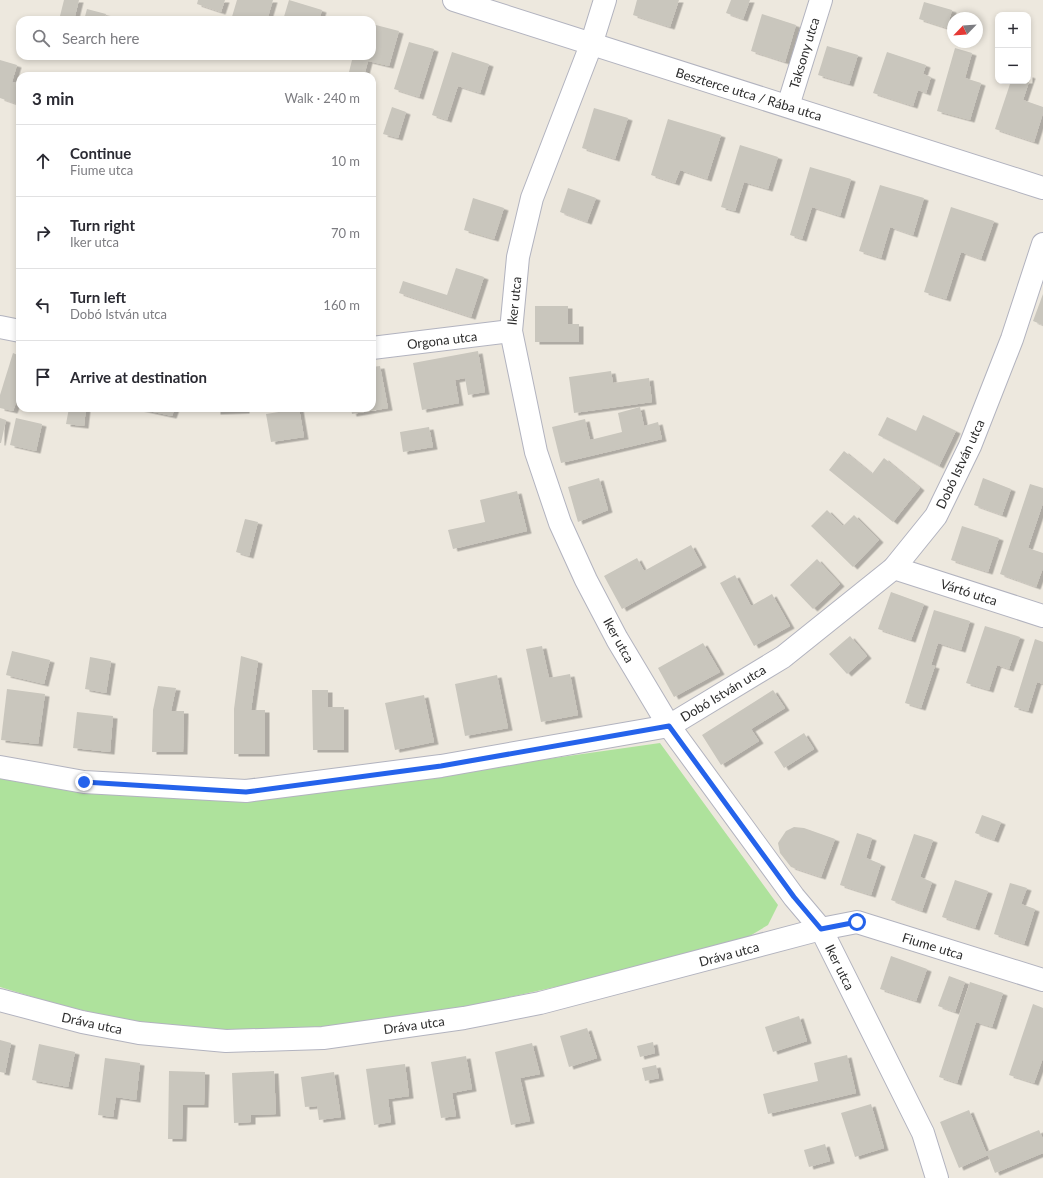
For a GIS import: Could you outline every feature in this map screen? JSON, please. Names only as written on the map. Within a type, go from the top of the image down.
[{"type":"street","name":"Beszterce utca / Rába utca","points":[[454,0],[591,45],[788,106],[1043,188]]},
{"type":"street","name":"Iker utca","points":[[605,0],[591,45],[532,198],[518,257],[511,331],[536,452],[560,523],[586,580],[617,639],[669,726],[794,897],[821,929],[923,1133],[937,1178]]},
{"type":"street","name":"Taksony utca","points":[[788,106],[821,0]]},
{"type":"street","name":"Dobó István utca","points":[[0,767],[84,782],[246,792],[441,766],[669,726],[784,657],[894,568],[936,516],[970,446],[1012,338],[1043,244]]},
{"type":"street","points":[[0,327],[16,330]]},
{"type":"street","name":"Orgona utca","points":[[376,348],[511,331]]},
{"type":"street","name":"Vártó utca","points":[[894,568],[1043,616]]},
{"type":"street","name":"Fiume utca","points":[[821,929],[857,922],[1043,980]]},
{"type":"street","name":"Dráva utca","points":[[0,1000],[82,1022],[139,1033],[226,1041],[323,1038],[464,1018],[540,1003],[821,929]]},
{"type":"green space","points":[[660,743],[778,905],[768,925],[738,943],[680,959],[470,1006],[337,1026],[220,1031],[141,1024],[56,1004],[0,987],[0,778],[244,802]]},
{"type":"building","points":[[64,0],[79,0],[75,16],[60,16]]},
{"type":"building","points":[[198,0],[225,0],[221,12],[197,4]]},
{"type":"building","points":[[237,0],[273,0],[268,16],[232,16]]},
{"type":"building","points":[[289,0],[322,10],[320,16],[284,16]]},
{"type":"building","points":[[637,0],[679,0],[670,27],[633,15]]},
{"type":"building","points":[[731,0],[750,0],[743,19],[726,13]]},
{"type":"building","points":[[924,2],[952,10],[951,12],[947,12],[947,28],[919,19]]},
{"type":"building","points":[[87,9],[106,14],[105,16],[85,16]]},
{"type":"building","points":[[762,14],[796,25],[785,62],[751,51]]},
{"type":"building","points":[[376,25],[399,31],[389,66],[368,61],[365,72],[349,72],[352,60],[376,60]]},
{"type":"building","points":[[409,42],[434,49],[419,97],[394,89]]},
{"type":"building","points":[[827,46],[858,55],[849,84],[818,75]]},
{"type":"building","points":[[955,48],[972,53],[965,78],[981,83],[970,120],[937,111]]},
{"type":"building","points":[[452,52],[489,64],[480,93],[458,86],[447,120],[432,115]]},
{"type":"building","points":[[887,52],[926,65],[923,74],[931,77],[926,93],[918,90],[913,106],[873,93]]},
{"type":"building","points":[[0,60],[17,65],[12,82],[16,83],[16,104],[0,98]]},
{"type":"building","points":[[1010,84],[1028,84],[1023,100],[1043,107],[1043,113],[1034,142],[995,129]]},
{"type":"building","points":[[392,107],[406,112],[398,138],[383,134]]},
{"type":"building","points":[[594,108],[628,118],[615,159],[582,148]]},
{"type":"building","points":[[668,119],[721,135],[707,179],[680,170],[675,183],[651,175]]},
{"type":"building","points":[[740,145],[778,157],[768,189],[744,182],[735,211],[721,207]]},
{"type":"building","points":[[810,167],[851,179],[840,216],[812,207],[802,239],[790,235]]},
{"type":"building","points":[[880,185],[924,198],[913,235],[890,227],[881,258],[859,251]]},
{"type":"building","points":[[568,188],[596,198],[587,222],[560,212]]},
{"type":"building","points":[[473,198],[504,208],[494,239],[464,230]]},
{"type":"building","points":[[951,207],[994,221],[981,259],[961,252],[946,299],[924,292]]},
{"type":"building","points":[[456,268],[484,277],[471,317],[399,293],[403,281],[447,295]]},
{"type":"building","points":[[1043,294],[1043,325],[1033,321]]},
{"type":"building","points":[[535,306],[568,306],[568,324],[579,324],[579,342],[535,342]]},
{"type":"building","points":[[478,351],[485,392],[468,395],[465,378],[455,380],[459,403],[422,410],[413,363]]},
{"type":"building","points":[[13,353],[16,354],[16,403],[13,411],[0,408],[0,395]]},
{"type":"building","points":[[376,366],[380,366],[388,408],[376,410]]},
{"type":"building","points":[[611,371],[613,383],[649,378],[652,402],[574,413],[569,377]]},
{"type":"building","points":[[640,407],[644,426],[658,422],[662,439],[561,463],[552,427],[585,419],[590,440],[622,432],[618,413]]},
{"type":"building","points":[[68,412],[86,412],[84,426],[66,424]]},
{"type":"building","points":[[154,412],[174,412],[172,416]]},
{"type":"building","points":[[279,412],[300,412],[304,437],[271,442],[266,414]]},
{"type":"building","points":[[352,412],[364,412],[352,414]]},
{"type":"building","points":[[923,415],[956,431],[939,466],[878,435],[887,417],[916,431]]},
{"type":"building","points":[[0,418],[6,420],[1,443],[0,443]]},
{"type":"building","points":[[16,418],[42,424],[36,451],[10,445]]},
{"type":"building","points":[[429,427],[433,447],[403,452],[400,432]]},
{"type":"building","points":[[844,451],[872,474],[884,458],[920,488],[893,522],[829,470]]},
{"type":"building","points":[[599,478],[608,510],[578,522],[568,487]]},
{"type":"building","points":[[983,478],[1011,489],[1002,515],[974,505]]},
{"type":"building","points":[[1030,484],[1043,488],[1043,503],[1028,548],[1043,553],[1043,568],[1036,587],[1000,574]]},
{"type":"building","points":[[517,491],[527,531],[453,549],[448,530],[485,522],[480,500]]},
{"type":"building","points":[[827,510],[843,526],[854,515],[879,540],[853,567],[811,526]]},
{"type":"building","points":[[245,519],[258,522],[249,556],[236,552]]},
{"type":"building","points":[[962,526],[999,538],[988,572],[951,560]]},
{"type":"building","points":[[691,545],[702,565],[622,609],[604,576],[637,558],[644,571]]},
{"type":"building","points":[[817,559],[840,584],[813,609],[790,585]]},
{"type":"building","points":[[735,575],[751,606],[772,594],[790,626],[754,646],[720,583]]},
{"type":"building","points":[[891,592],[924,604],[911,640],[878,629]]},
{"type":"building","points":[[934,610],[970,621],[961,650],[938,643],[931,665],[935,666],[921,708],[905,703]]},
{"type":"building","points":[[985,626],[1020,637],[1009,669],[997,665],[989,690],[966,683]]},
{"type":"building","points":[[850,636],[867,656],[847,674],[829,654]]},
{"type":"building","points":[[1035,639],[1043,642],[1043,684],[1037,682],[1028,711],[1014,707]]},
{"type":"building","points":[[703,643],[720,672],[674,697],[658,668]]},
{"type":"building","points":[[542,646],[549,678],[570,674],[578,715],[541,722],[526,649]]},
{"type":"building","points":[[12,651],[50,660],[44,684],[6,675]]},
{"type":"building","points":[[241,656],[258,661],[251,710],[265,710],[265,754],[234,754],[234,709]]},
{"type":"building","points":[[90,657],[111,661],[106,693],[85,689]]},
{"type":"building","points":[[497,675],[508,728],[465,736],[455,684]]},
{"type":"building","points":[[158,686],[176,688],[171,711],[184,711],[183,752],[152,752],[153,710]]},
{"type":"building","points":[[7,689],[45,694],[38,744],[1,740]]},
{"type":"building","points":[[312,690],[328,690],[328,707],[344,707],[344,750],[313,750]]},
{"type":"building","points":[[773,690],[785,708],[751,729],[759,741],[721,765],[702,735]]},
{"type":"building","points":[[424,695],[434,742],[395,750],[385,703]]},
{"type":"building","points":[[77,712],[113,716],[110,752],[73,748]]},
{"type":"building","points":[[804,733],[814,749],[784,768],[774,752]]},
{"type":"building","points":[[982,815],[1001,822],[994,840],[975,833]]},
{"type":"building","points":[[794,827],[804,828],[835,839],[821,877],[791,867],[780,853],[778,843],[786,831]]},
{"type":"building","points":[[857,833],[872,838],[866,858],[881,864],[871,895],[840,885]]},
{"type":"building","points":[[914,834],[933,840],[920,877],[932,882],[922,911],[891,900]]},
{"type":"building","points":[[955,880],[988,891],[975,928],[942,917]]},
{"type":"building","points":[[1010,883],[1027,888],[1021,904],[1035,909],[1024,944],[994,934]]},
{"type":"building","points":[[891,956],[927,969],[916,1001],[880,989]]},
{"type":"building","points":[[949,976],[965,982],[955,1012],[938,1006]]},
{"type":"building","points":[[970,982],[1003,993],[992,1027],[976,1022],[957,1083],[939,1077]]},
{"type":"building","points":[[1033,1004],[1043,1008],[1043,1058],[1034,1083],[1009,1075]]},
{"type":"building","points":[[799,1016],[807,1041],[773,1052],[765,1027]]},
{"type":"building","points":[[587,1028],[597,1058],[569,1067],[560,1036]]},
{"type":"building","points":[[0,1040],[11,1043],[5,1073],[0,1072]]},
{"type":"building","points":[[653,1042],[655,1053],[640,1057],[637,1046]]},
{"type":"building","points":[[532,1043],[540,1074],[520,1078],[530,1121],[511,1125],[495,1052]]},
{"type":"building","points":[[39,1044],[75,1052],[68,1087],[32,1080]]},
{"type":"building","points":[[847,1055],[856,1093],[768,1114],[763,1094],[818,1081],[814,1063]]},
{"type":"building","points":[[466,1056],[472,1089],[452,1093],[456,1116],[441,1118],[431,1062]]},
{"type":"building","points":[[105,1058],[140,1063],[136,1100],[116,1097],[113,1117],[98,1115]]},
{"type":"building","points":[[405,1064],[409,1096],[388,1099],[391,1122],[374,1125],[366,1069]]},
{"type":"building","points":[[656,1065],[659,1078],[645,1081],[642,1068]]},
{"type":"building","points":[[169,1071],[205,1072],[204,1105],[183,1105],[182,1139],[168,1139]]},
{"type":"building","points":[[274,1071],[276,1114],[251,1115],[251,1122],[234,1123],[232,1073]]},
{"type":"building","points":[[334,1072],[341,1117],[319,1120],[317,1106],[305,1107],[301,1077]]},
{"type":"building","points":[[871,1104],[884,1148],[855,1157],[841,1113]]},
{"type":"building","points":[[969,1110],[986,1152],[1039,1130],[1043,1139],[1043,1153],[995,1173],[988,1155],[959,1168],[940,1122]]},
{"type":"building","points":[[825,1144],[830,1161],[809,1167],[804,1150]]},
{"type":"route","points":[[84,782],[246,792],[441,766],[669,726],[794,897],[821,929],[857,922]]}]
